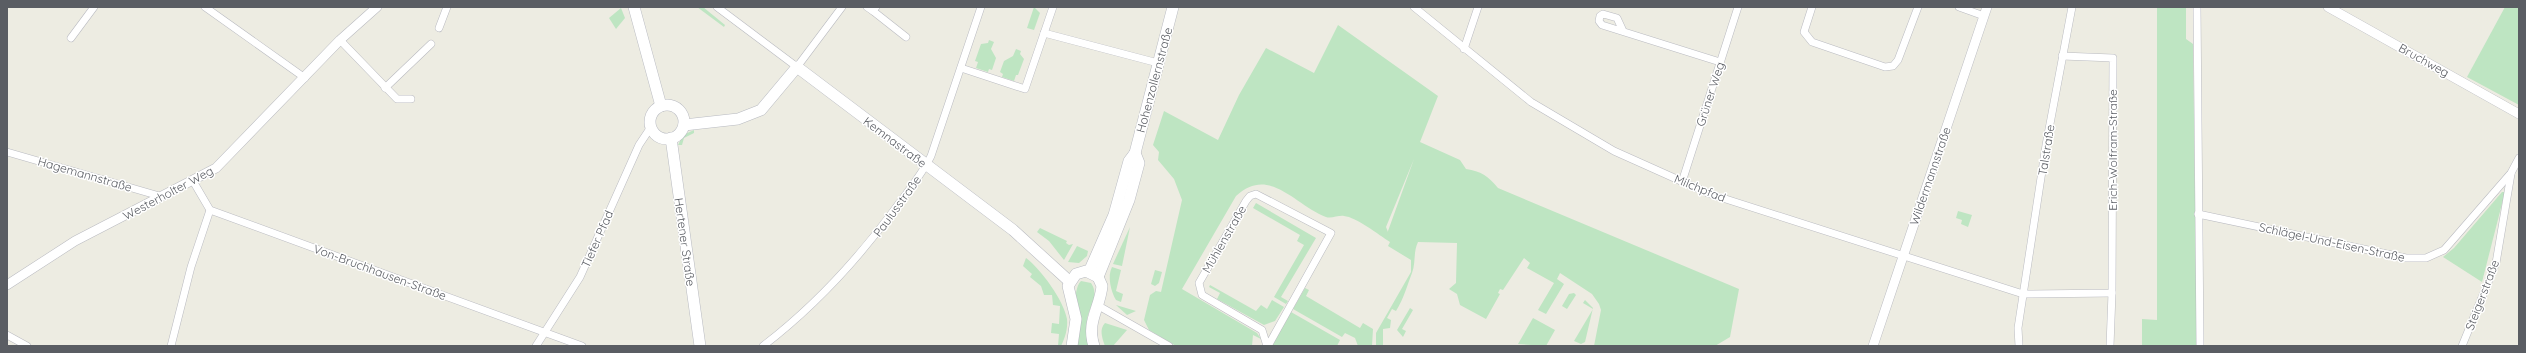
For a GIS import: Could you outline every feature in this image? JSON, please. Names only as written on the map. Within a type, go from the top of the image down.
[{"type":"main road","points":[[634,7],[661,106]]},
{"type":"main road","name":"Hohenzollernstraße","points":[[1094,346],[1091,329],[1102,286],[1094,275],[1128,200],[1139,163],[1135,153],[1173,7]]},
{"type":"main road","points":[[684,125],[738,119],[761,110],[797,67]]},
{"type":"main road","name":"Kemnastraße","points":[[797,67],[926,166],[1013,230],[1069,281]]},
{"type":"main road","points":[[671,105],[677,108],[683,115],[684,125],[679,135],[671,138],[659,137],[651,127],[651,116],[661,106],[671,105]]},
{"type":"main road","name":"Hertener Straße","points":[[671,138],[700,346]]},
{"type":"main road","points":[[1072,346],[1076,319],[1068,290],[1069,281],[1078,273],[1094,275]]},
{"type":"street","points":[[71,38],[94,7]]},
{"type":"street","points":[[205,7],[305,78]]},
{"type":"street","name":"Westerholter Weg","points":[[7,285],[58,250],[163,197],[225,161],[340,40],[377,7]]},
{"type":"street","points":[[439,28],[447,7]]},
{"type":"street","name":"Kemnastraße","points":[[717,7],[797,67]]},
{"type":"street","points":[[797,67],[842,7]]},
{"type":"street","name":"Paulusstraße","points":[[763,346],[812,304],[871,242],[926,166],[931,156],[981,7]]},
{"type":"street","points":[[961,68],[1025,89],[1053,7]]},
{"type":"street","name":"Milchpfad","points":[[1414,7],[1531,102],[1614,151],[1710,194],[1903,257],[2024,294]]},
{"type":"street","points":[[1464,49],[1478,7]]},
{"type":"street","name":"Grüner Weg","points":[[1682,182],[1738,7]]},
{"type":"street","points":[[1812,7],[1804,32],[1812,42],[1885,67],[1893,66],[1898,60],[1918,7]]},
{"type":"street","points":[[1959,7],[1986,11]]},
{"type":"street","name":"Talstraße","points":[[2019,346],[2018,328],[2046,145],[2072,7]]},
{"type":"street","points":[[2197,7],[2200,346]]},
{"type":"street","name":"Bruchweg","points":[[2328,7],[2519,114]]},
{"type":"street","points":[[872,8],[906,37]]},
{"type":"street","name":"Wildermannstraße","points":[[1873,346],[1986,11]]},
{"type":"street","points":[[1623,31],[1720,62]]},
{"type":"street","points":[[1044,33],[1158,63]]},
{"type":"street","points":[[340,40],[397,99],[411,99]]},
{"type":"street","points":[[385,88],[431,44]]},
{"type":"street","name":"Erich-Wolfram-Straße","points":[[2062,56],[2113,58],[2112,293],[2110,346]]},
{"type":"street","name":"Tiefer Pfad","points":[[536,346],[580,277],[636,150],[651,127]]},
{"type":"street","name":"Hagemannstraße","points":[[7,152],[163,197]]},
{"type":"street","name":"Schlägel-Und-Eisen-Straße","points":[[2198,214],[2406,258],[2426,258],[2444,250],[2511,173],[2519,158]]},
{"type":"street","name":"Steigerstraße","points":[[2462,346],[2496,263],[2511,173]]},
{"type":"street","points":[[171,346],[191,267],[210,210],[194,180]]},
{"type":"street","name":"Mühlenstraße","points":[[1256,194],[1331,233],[1267,346],[1262,330],[1202,295],[1199,290],[1199,283],[1205,270],[1246,201],[1250,196],[1256,194]]},
{"type":"street","name":"Von-Bruchhausen-Straße","points":[[210,210],[582,346]]},
{"type":"street","points":[[2024,294],[2112,293]]},
{"type":"street","points":[[1097,305],[1170,346]]},
{"type":"street","points":[[7,335],[26,346]]},
{"type":"green space","points":[[697,7],[703,7],[725,25],[724,27]]},
{"type":"green space","points":[[1034,7],[1040,13],[1034,30],[1027,28]]},
{"type":"green space","points":[[2157,7],[2186,7],[2186,39],[2193,44],[2197,346],[2142,346],[2142,319],[2157,320]]},
{"type":"green space","points":[[2505,7],[2519,7],[2519,105],[2467,77]]},
{"type":"green space","points":[[621,8],[625,18],[616,29],[609,18]]},
{"type":"green space","points":[[1338,25],[1438,96],[1420,142],[1460,160],[1466,169],[1476,171],[1484,175],[1498,188],[1739,289],[1730,337],[1715,346],[1594,346],[1601,310],[1592,294],[1560,273],[1557,279],[1564,284],[1546,314],[1538,310],[1554,283],[1527,268],[1530,263],[1524,258],[1503,290],[1500,289],[1498,293],[1500,294],[1486,319],[1460,305],[1457,294],[1449,289],[1456,283],[1457,243],[1418,242],[1413,269],[1403,297],[1396,311],[1392,309],[1387,318],[1391,320],[1390,328],[1383,329],[1383,346],[1376,346],[1376,333],[1411,272],[1411,260],[1388,246],[1390,242],[1349,217],[1326,217],[1282,190],[1271,186],[1260,185],[1248,188],[1236,196],[1182,289],[1257,333],[1261,339],[1253,335],[1252,346],[1176,346],[1149,330],[1144,320],[1150,295],[1156,291],[1161,292],[1182,200],[1174,179],[1158,160],[1159,152],[1153,145],[1164,111],[1218,140],[1239,95],[1266,48],[1314,73]],"holes":[[[1414,159],[1388,231],[1386,227]]]},
{"type":"green space","points":[[989,40],[994,42],[991,49],[996,58],[992,70],[989,69],[988,72],[976,68],[978,62],[975,61],[981,44],[988,43]]},
{"type":"green space","points":[[1016,49],[1021,51],[1020,54],[1024,59],[1014,81],[1002,77],[1003,74],[1000,72],[1004,61],[1013,56]]},
{"type":"green space","points":[[694,130],[694,133],[684,138],[682,145],[678,145],[683,135]]},
{"type":"green space","points":[[2502,192],[2505,192],[2482,282],[2443,257],[2454,248]]},
{"type":"green space","points":[[1256,203],[1316,238],[1281,297],[1288,301],[1286,304],[1274,297],[1304,245],[1297,241],[1300,235],[1253,208]]},
{"type":"green space","points":[[1958,211],[1972,215],[1968,227],[1961,224],[1962,220],[1956,218]]},
{"type":"green space","points":[[1130,227],[1122,266],[1113,264]]},
{"type":"green space","points":[[1040,228],[1067,241],[1066,243],[1069,245],[1073,244],[1064,260],[1049,241],[1037,232]]},
{"type":"green space","points":[[1077,246],[1088,251],[1087,256],[1079,263],[1068,262]]},
{"type":"green space","points":[[1026,258],[1045,277],[1057,295],[1065,312],[1067,326],[1065,337],[1061,346],[1058,346],[1059,334],[1051,333],[1052,323],[1059,324],[1060,306],[1053,305],[1052,295],[1044,295],[1041,286],[1030,277],[1032,274],[1023,266]]},
{"type":"green space","points":[[1112,267],[1121,270],[1116,291],[1123,294],[1121,302],[1116,300],[1111,288],[1110,275]]},
{"type":"green space","points":[[1155,270],[1162,272],[1159,283],[1155,286],[1151,284]]},
{"type":"green space","points":[[1081,281],[1091,283],[1094,292],[1093,302],[1087,320],[1089,346],[1076,346],[1075,302],[1078,286]]},
{"type":"green space","points":[[1210,285],[1256,311],[1261,305],[1267,309],[1272,300],[1284,307],[1275,321],[1264,325],[1217,299],[1220,293],[1209,287]]},
{"type":"green space","points":[[1305,288],[1309,290],[1306,296],[1360,328],[1363,323],[1373,329],[1372,346],[1358,346],[1355,338],[1345,333],[1342,337],[1293,309]]},
{"type":"green space","points":[[1574,293],[1576,295],[1567,309],[1562,306],[1569,294]]},
{"type":"green space","points":[[1585,300],[1593,308],[1593,309],[1583,303]]},
{"type":"green space","points":[[1116,305],[1136,311],[1127,315]]},
{"type":"green space","points":[[1410,308],[1413,310],[1402,329],[1406,331],[1403,337],[1397,330]]},
{"type":"green space","points":[[1593,310],[1585,342],[1581,344],[1574,341]]},
{"type":"green space","points":[[1291,312],[1340,340],[1337,346],[1272,346]]},
{"type":"green space","points":[[1533,318],[1555,330],[1546,346],[1518,344]]},
{"type":"green space","points":[[1105,323],[1127,330],[1113,346],[1105,346],[1102,337],[1102,328]]}]
